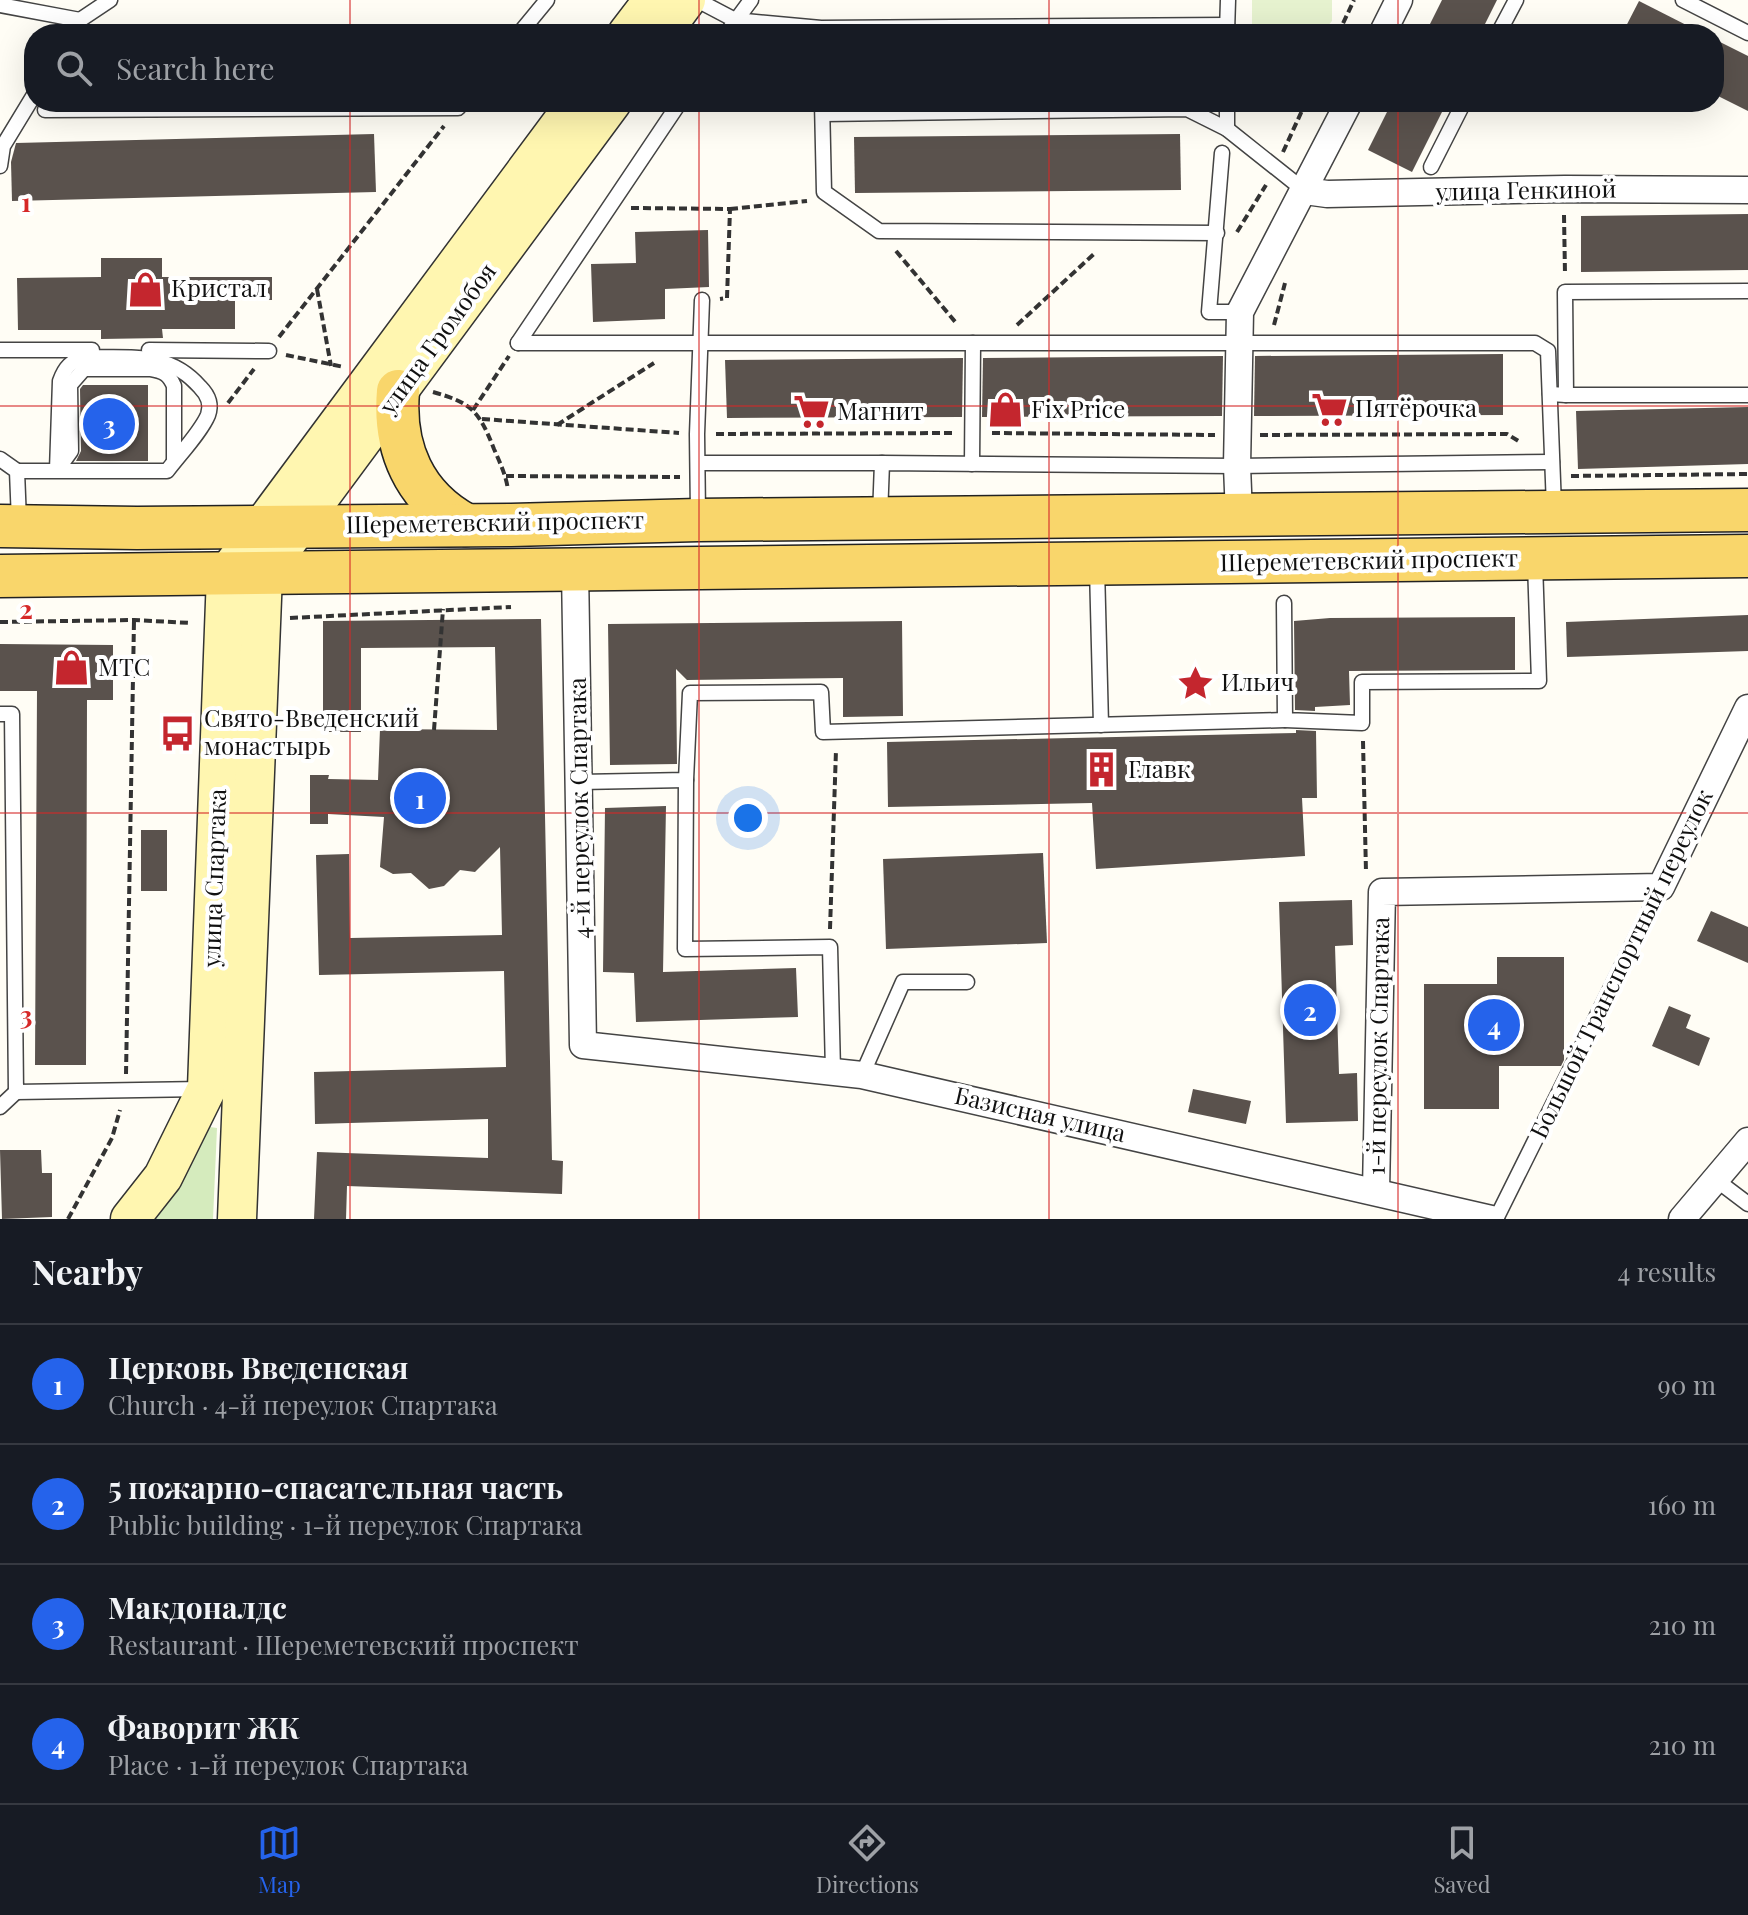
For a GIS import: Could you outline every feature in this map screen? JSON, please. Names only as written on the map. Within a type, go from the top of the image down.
[{"type":"main road","points":[[635,24],[653,0]]},
{"type":"main road","points":[[668,24],[686,0]]},
{"type":"main road","name":"улица Громобоя","points":[[281,526],[570,112]]},
{"type":"main road","name":"улица Громобоя","points":[[281,526],[409,390],[605,112]]},
{"type":"main road","points":[[409,390],[396,416],[398,436],[411,471],[428,496],[466,525]]},
{"type":"main road","name":"Шереметевский проспект","points":[[10,526],[466,525],[1748,510]]},
{"type":"main road","points":[[990,565],[991,517]]},
{"type":"main road","points":[[244,575],[281,526]]},
{"type":"main road","name":"Шереметевский проспект","points":[[0,576],[1748,556]]},
{"type":"main road","name":"улица Спартака","points":[[130,1219],[163,1177],[207,1088],[244,575]]},
{"type":"main road","name":"улица Спартака","points":[[237,1219],[244,575]]},
{"type":"street","points":[[1387,24],[1399,0]]},
{"type":"street","points":[[1239,515],[1240,312],[1344,112]]},
{"type":"street","name":"улица Генкиной","points":[[1305,191],[1327,194],[1565,189],[1748,190]]},
{"type":"street","name":"4-й переулок Спартака","points":[[575,570],[583,1045]]},
{"type":"street","name":"Большой Транспортный переулок","points":[[1661,887],[1748,708]]},
{"type":"street","name":"1-й переулок Спартака","points":[[1376,1191],[1382,892],[1661,887]]},
{"type":"street","name":"Базисная улица","points":[[583,1045],[862,1075],[1494,1219]]},
{"type":"street","points":[[1682,1219],[1748,1141]]},
{"type":"lane","points":[[77,24],[110,0]]},
{"type":"lane","points":[[527,24],[547,0]]},
{"type":"lane","points":[[697,0],[735,20],[766,24]]},
{"type":"lane","points":[[732,24],[751,0]]},
{"type":"lane","points":[[1227,24],[1228,0]]},
{"type":"lane","points":[[1503,24],[1516,0]]},
{"type":"lane","points":[[1683,0],[1748,33]]},
{"type":"lane","points":[[0,5],[80,20]]},
{"type":"lane","points":[[0,166],[1,144],[24,110]]},
{"type":"lane","points":[[518,343],[673,112]]},
{"type":"lane","points":[[823,112],[824,192],[879,231],[1217,233]]},
{"type":"lane","points":[[1193,112],[1227,129],[1305,191]]},
{"type":"lane","points":[[1227,112],[1227,129]]},
{"type":"lane","points":[[1431,167],[1459,112]]},
{"type":"lane","points":[[1222,153],[1209,312],[1240,312]]},
{"type":"lane","points":[[1566,395],[1565,292],[1748,291]]},
{"type":"lane","points":[[698,520],[697,434],[702,300]]},
{"type":"lane","points":[[518,343],[1535,343],[1548,351],[1554,512]]},
{"type":"lane","points":[[972,464],[973,343]]},
{"type":"lane","points":[[0,350],[269,351]]},
{"type":"lane","points":[[0,459],[17,471],[167,471],[207,416],[210,403],[206,393],[186,371],[164,360],[85,357],[74,360],[65,369],[60,381],[59,470]]},
{"type":"lane","points":[[59,470],[71,451],[70,385],[84,369],[151,369],[170,377],[174,386],[174,462]]},
{"type":"lane","points":[[1550,394],[1748,395]]},
{"type":"lane","points":[[698,470],[882,463],[1237,466],[1552,462]]},
{"type":"lane","points":[[880,520],[882,463]]},
{"type":"lane","points":[[10,526],[17,471]]},
{"type":"lane","points":[[833,1071],[830,947],[685,949],[690,693],[821,692],[823,732],[1285,720],[1362,723],[1362,682],[1539,681],[1535,559]]},
{"type":"lane","points":[[1097,564],[1101,725]]},
{"type":"lane","points":[[1284,603],[1285,720]]},
{"type":"lane","points":[[0,714],[12,714],[16,1092]]},
{"type":"lane","points":[[580,782],[686,780]]},
{"type":"lane","name":"Большой Транспортный переулок","points":[[1494,1219],[1661,887]]},
{"type":"lane","points":[[862,1075],[903,982],[967,982]]},
{"type":"lane","points":[[0,1107],[16,1092],[207,1088]]},
{"type":"lane","points":[[1715,1179],[1748,1204]]},
{"type":"path","points":[[1343,24],[1354,0]]},
{"type":"path","points":[[223,409],[456,112]]},
{"type":"path","points":[[1236,234],[1275,169],[1301,112]]},
{"type":"path","points":[[609,208],[730,209],[802,203],[824,192]]},
{"type":"path","points":[[1564,201],[1565,292]]},
{"type":"path","points":[[702,300],[727,298],[730,209]]},
{"type":"path","points":[[879,231],[973,343]]},
{"type":"path","points":[[998,343],[1117,232]]},
{"type":"path","points":[[317,289],[331,366]]},
{"type":"path","points":[[473,410],[518,343]]},
{"type":"path","points":[[557,425],[683,344]]},
{"type":"path","points":[[269,351],[347,368]]},
{"type":"path","points":[[409,390],[457,399],[482,419],[506,476],[508,490]]},
{"type":"path","points":[[482,419],[697,434],[1507,434],[1569,476],[1748,474]]},
{"type":"path","points":[[506,476],[698,470]]},
{"type":"path","points":[[288,618],[511,607]]},
{"type":"path","points":[[434,730],[443,608]]},
{"type":"path","points":[[68,1219],[112,1138],[125,1091],[134,620]]},
{"type":"path","points":[[0,622],[134,620],[191,623]]},
{"type":"path","points":[[1362,723],[1367,883],[1382,892]]},
{"type":"path","points":[[830,947],[837,732]]},
{"type":"green space","points":[[1252,0],[1332,0],[1329,24],[1252,24]]},
{"type":"green space","points":[[203,1126],[217,1128],[213,1219],[154,1219]]},
{"type":"building","points":[[1442,0],[1497,0],[1485,24],[1430,24]]},
{"type":"building","points":[[1639,1],[1684,24],[1627,24]]},
{"type":"building","points":[[1724,44],[1748,56],[1748,111],[1724,99]]},
{"type":"building","points":[[1387,112],[1442,112],[1412,172],[1368,150]]},
{"type":"building","points":[[374,134],[376,192],[12,201],[11,162],[16,143]]},
{"type":"building","points":[[1180,134],[1181,190],[855,193],[854,137]]},
{"type":"building","points":[[1748,214],[1748,270],[1581,272],[1581,216]]},
{"type":"building","points":[[708,230],[709,287],[665,289],[665,319],[593,322],[591,264],[636,263],[635,232]]},
{"type":"building","name":"Кристал","points":[[101,258],[162,258],[162,277],[272,277],[272,300],[235,300],[235,329],[162,329],[163,338],[101,339],[101,330],[18,330],[17,278],[101,277]]},
{"type":"building","points":[[1503,354],[1503,415],[1254,416],[1255,356]]},
{"type":"building","points":[[1223,356],[1222,416],[982,417],[983,358]]},
{"type":"building","points":[[963,358],[962,417],[727,418],[725,360]]},
{"type":"building","points":[[83,385],[148,385],[148,461],[76,461],[81,451],[80,389]]},
{"type":"building","points":[[1748,407],[1748,464],[1578,469],[1576,411]]},
{"type":"building","points":[[1748,615],[1748,651],[1567,657],[1566,622]]},
{"type":"building","points":[[1515,617],[1515,670],[1349,671],[1350,705],[1315,707],[1315,711],[1295,710],[1294,621]]},
{"type":"building","points":[[541,619],[552,1160],[563,1161],[562,1194],[347,1186],[346,1219],[314,1219],[317,1152],[488,1158],[488,1119],[315,1124],[314,1072],[506,1067],[504,971],[319,975],[316,855],[349,854],[350,938],[502,935],[500,847],[475,872],[460,870],[444,886],[429,889],[411,873],[393,874],[380,867],[384,817],[328,814],[328,824],[310,824],[310,775],[329,775],[328,779],[378,780],[380,729],[497,730],[495,647],[361,648],[361,732],[323,732],[323,621]]},
{"type":"building","points":[[902,621],[903,716],[843,717],[843,678],[687,680],[676,669],[677,764],[610,765],[608,624]]},
{"type":"building","points":[[0,644],[113,645],[113,700],[87,700],[86,1065],[35,1065],[37,691],[0,691]]},
{"type":"building","name":"Главк","points":[[1296,730],[1316,731],[1317,798],[1302,798],[1305,856],[1096,869],[1092,803],[888,807],[887,742],[1296,733]]},
{"type":"building","points":[[666,806],[663,972],[796,968],[798,1017],[636,1022],[634,973],[603,972],[605,808]]},
{"type":"building","points":[[141,830],[167,830],[167,891],[141,891]]},
{"type":"building","points":[[1043,853],[1047,943],[886,949],[883,859]]},
{"type":"building","points":[[1352,900],[1353,945],[1335,946],[1339,1074],[1357,1073],[1358,1121],[1286,1123],[1279,902]]},
{"type":"building","points":[[1711,911],[1748,927],[1748,963],[1697,941]]},
{"type":"building","points":[[1497,957],[1564,957],[1564,1060],[1561,1066],[1499,1066],[1499,1109],[1424,1109],[1424,984],[1497,984]]},
{"type":"building","points":[[1669,1006],[1691,1015],[1686,1028],[1710,1038],[1699,1066],[1652,1046]]},
{"type":"building","points":[[1193,1089],[1251,1101],[1246,1124],[1188,1112]]},
{"type":"building","points":[[0,1150],[41,1150],[42,1173],[52,1173],[52,1217],[2,1219]]},
{"type":"place","name":"Кристал","points":[[145,289]]},
{"type":"place","name":"Пятёрочка","points":[[1329,409]]},
{"type":"place","name":"Fix Price","points":[[1005,410]]},
{"type":"place","name":"Магнит","points":[[811,412]]},
{"type":"place","name":"Макдоналдс","points":[[109,424]]},
{"type":"place","name":"МТС","points":[[72,668]]},
{"type":"place","name":"Ильич","points":[[1195,683]]},
{"type":"place","name":"Свято-Введенский монастырь","points":[[178,733]]},
{"type":"place","name":"Главк","points":[[1102,770]]},
{"type":"place","name":"Церковь Введенская","points":[[420,798]]},
{"type":"place","name":"5 пожарно-спасательная часть","points":[[1310,1010]]},
{"type":"place","name":"Фаворит ЖК","points":[[1494,1025]]}]
